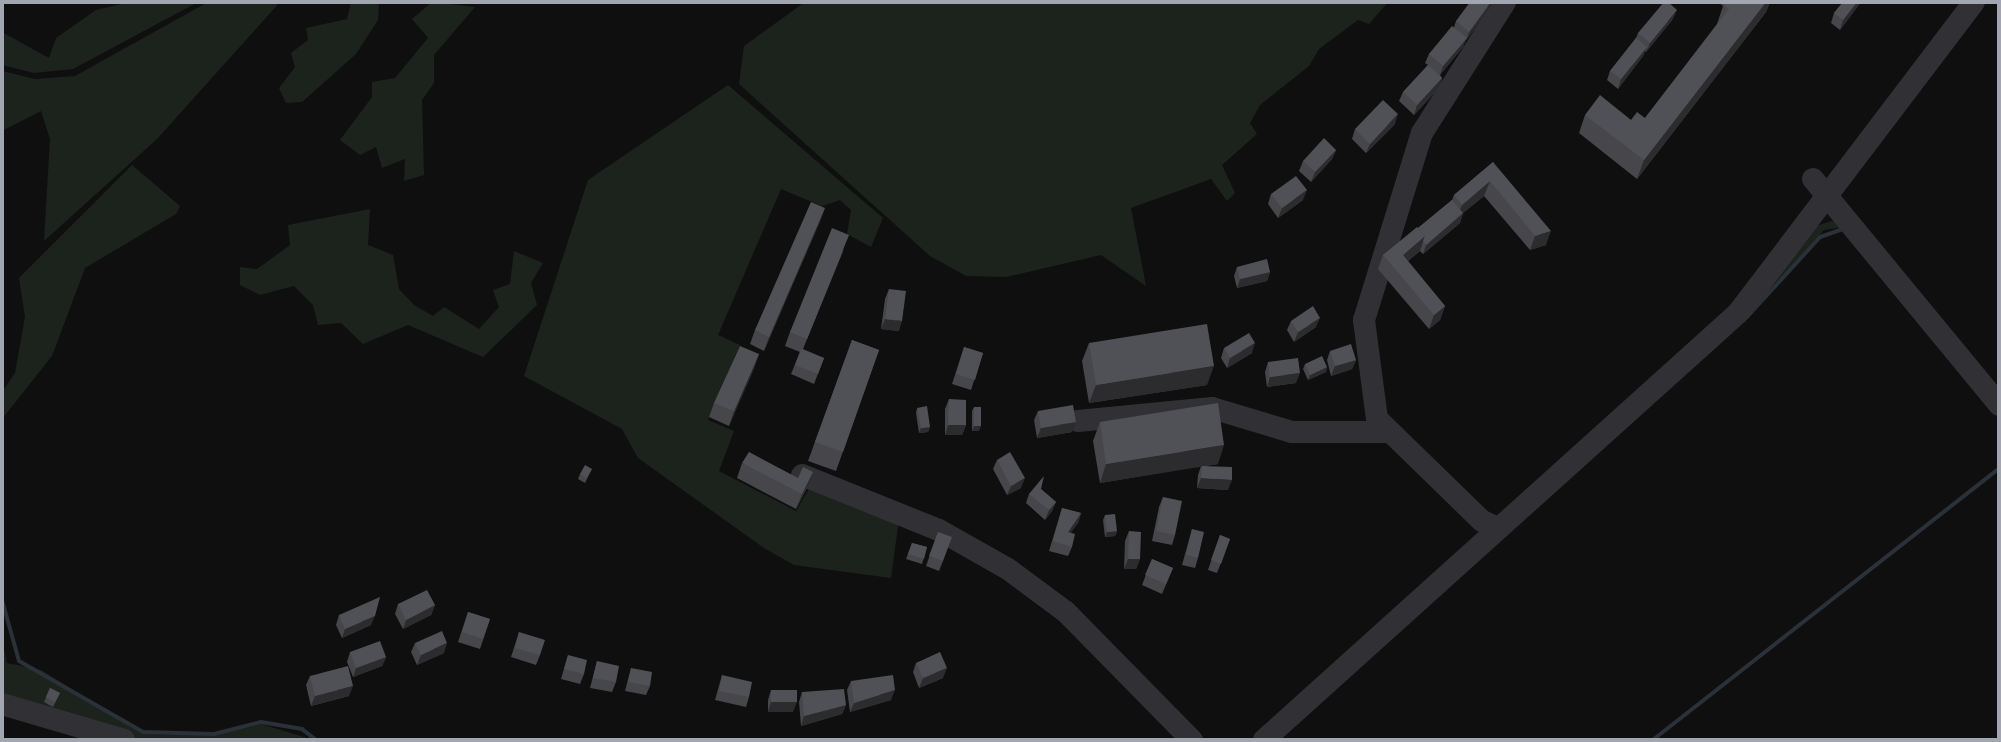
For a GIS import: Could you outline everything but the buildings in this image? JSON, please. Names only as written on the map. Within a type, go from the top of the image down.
[{"type":"street","points":[[1498,528],[1482,521],[1386,432],[1371,381],[1366,298],[1422,133],[1505,2]]},
{"type":"street","points":[[1264,740],[1738,313],[1830,199],[1974,2]]},
{"type":"street","points":[[1813,179],[1999,405]]},
{"type":"street","points":[[1078,421],[1212,408],[1292,432],[1386,432]]},
{"type":"street","points":[[802,475],[939,530],[1008,569],[1066,612],[1192,740]]},
{"type":"street","points":[[2,704],[124,740]]},
{"type":"shaded area","points":[[130,2],[198,2],[73,69],[34,73],[2,65],[2,32],[49,58],[56,38],[96,10]]},
{"type":"shaded area","points":[[208,2],[280,2],[157,139],[44,241],[50,139],[41,111],[2,131],[2,71],[35,79],[75,76]]},
{"type":"shaded area","points":[[351,2],[379,2],[378,20],[356,54],[302,102],[286,103],[279,88],[295,67],[291,53],[308,40],[306,28],[347,19]]},
{"type":"shaded area","points":[[432,2],[475,7],[434,55],[434,83],[422,100],[424,175],[404,181],[405,159],[382,168],[376,147],[360,155],[340,140],[372,97],[372,82],[395,78],[428,38],[412,19]]},
{"type":"shaded area","points":[[805,2],[1388,2],[1369,24],[1358,20],[1319,49],[1309,66],[1260,105],[1250,123],[1257,134],[1222,165],[1235,193],[1227,201],[1211,179],[1131,208],[1146,286],[1101,255],[1006,277],[966,276],[930,256],[739,84],[744,46]]},
{"type":"shaded area","points":[[728,85],[883,218],[871,247],[847,234],[851,210],[840,200],[822,206],[781,189],[718,335],[740,345],[708,420],[734,431],[719,471],[796,511],[810,487],[899,519],[891,578],[794,565],[764,548],[638,458],[622,429],[524,376],[588,180]]},
{"type":"shaded area","points":[[132,165],[180,206],[176,214],[85,268],[52,356],[2,419],[2,392],[15,373],[25,317],[19,278]]},
{"type":"shaded area","points":[[370,209],[368,245],[393,255],[399,289],[414,305],[433,316],[444,307],[479,329],[499,307],[493,290],[510,284],[514,251],[543,263],[531,283],[537,305],[483,357],[408,325],[363,344],[341,323],[318,325],[313,305],[294,286],[260,295],[240,285],[240,267],[257,269],[290,245],[288,225]]},
{"type":"shaded area","points":[[1835,220],[1844,227],[1824,230],[1744,317],[1813,227]]},
{"type":"shaded area","points":[[2,640],[7,663],[41,670],[143,734],[214,735],[261,724],[314,740],[134,740],[2,701]]},
{"type":"waterway","points":[[1747,317],[1820,237],[1843,229]]},
{"type":"waterway","points":[[1654,739],[1999,468]]},
{"type":"waterway","points":[[2,600],[19,661],[143,732],[214,734],[261,722],[302,729],[316,740]]}]
